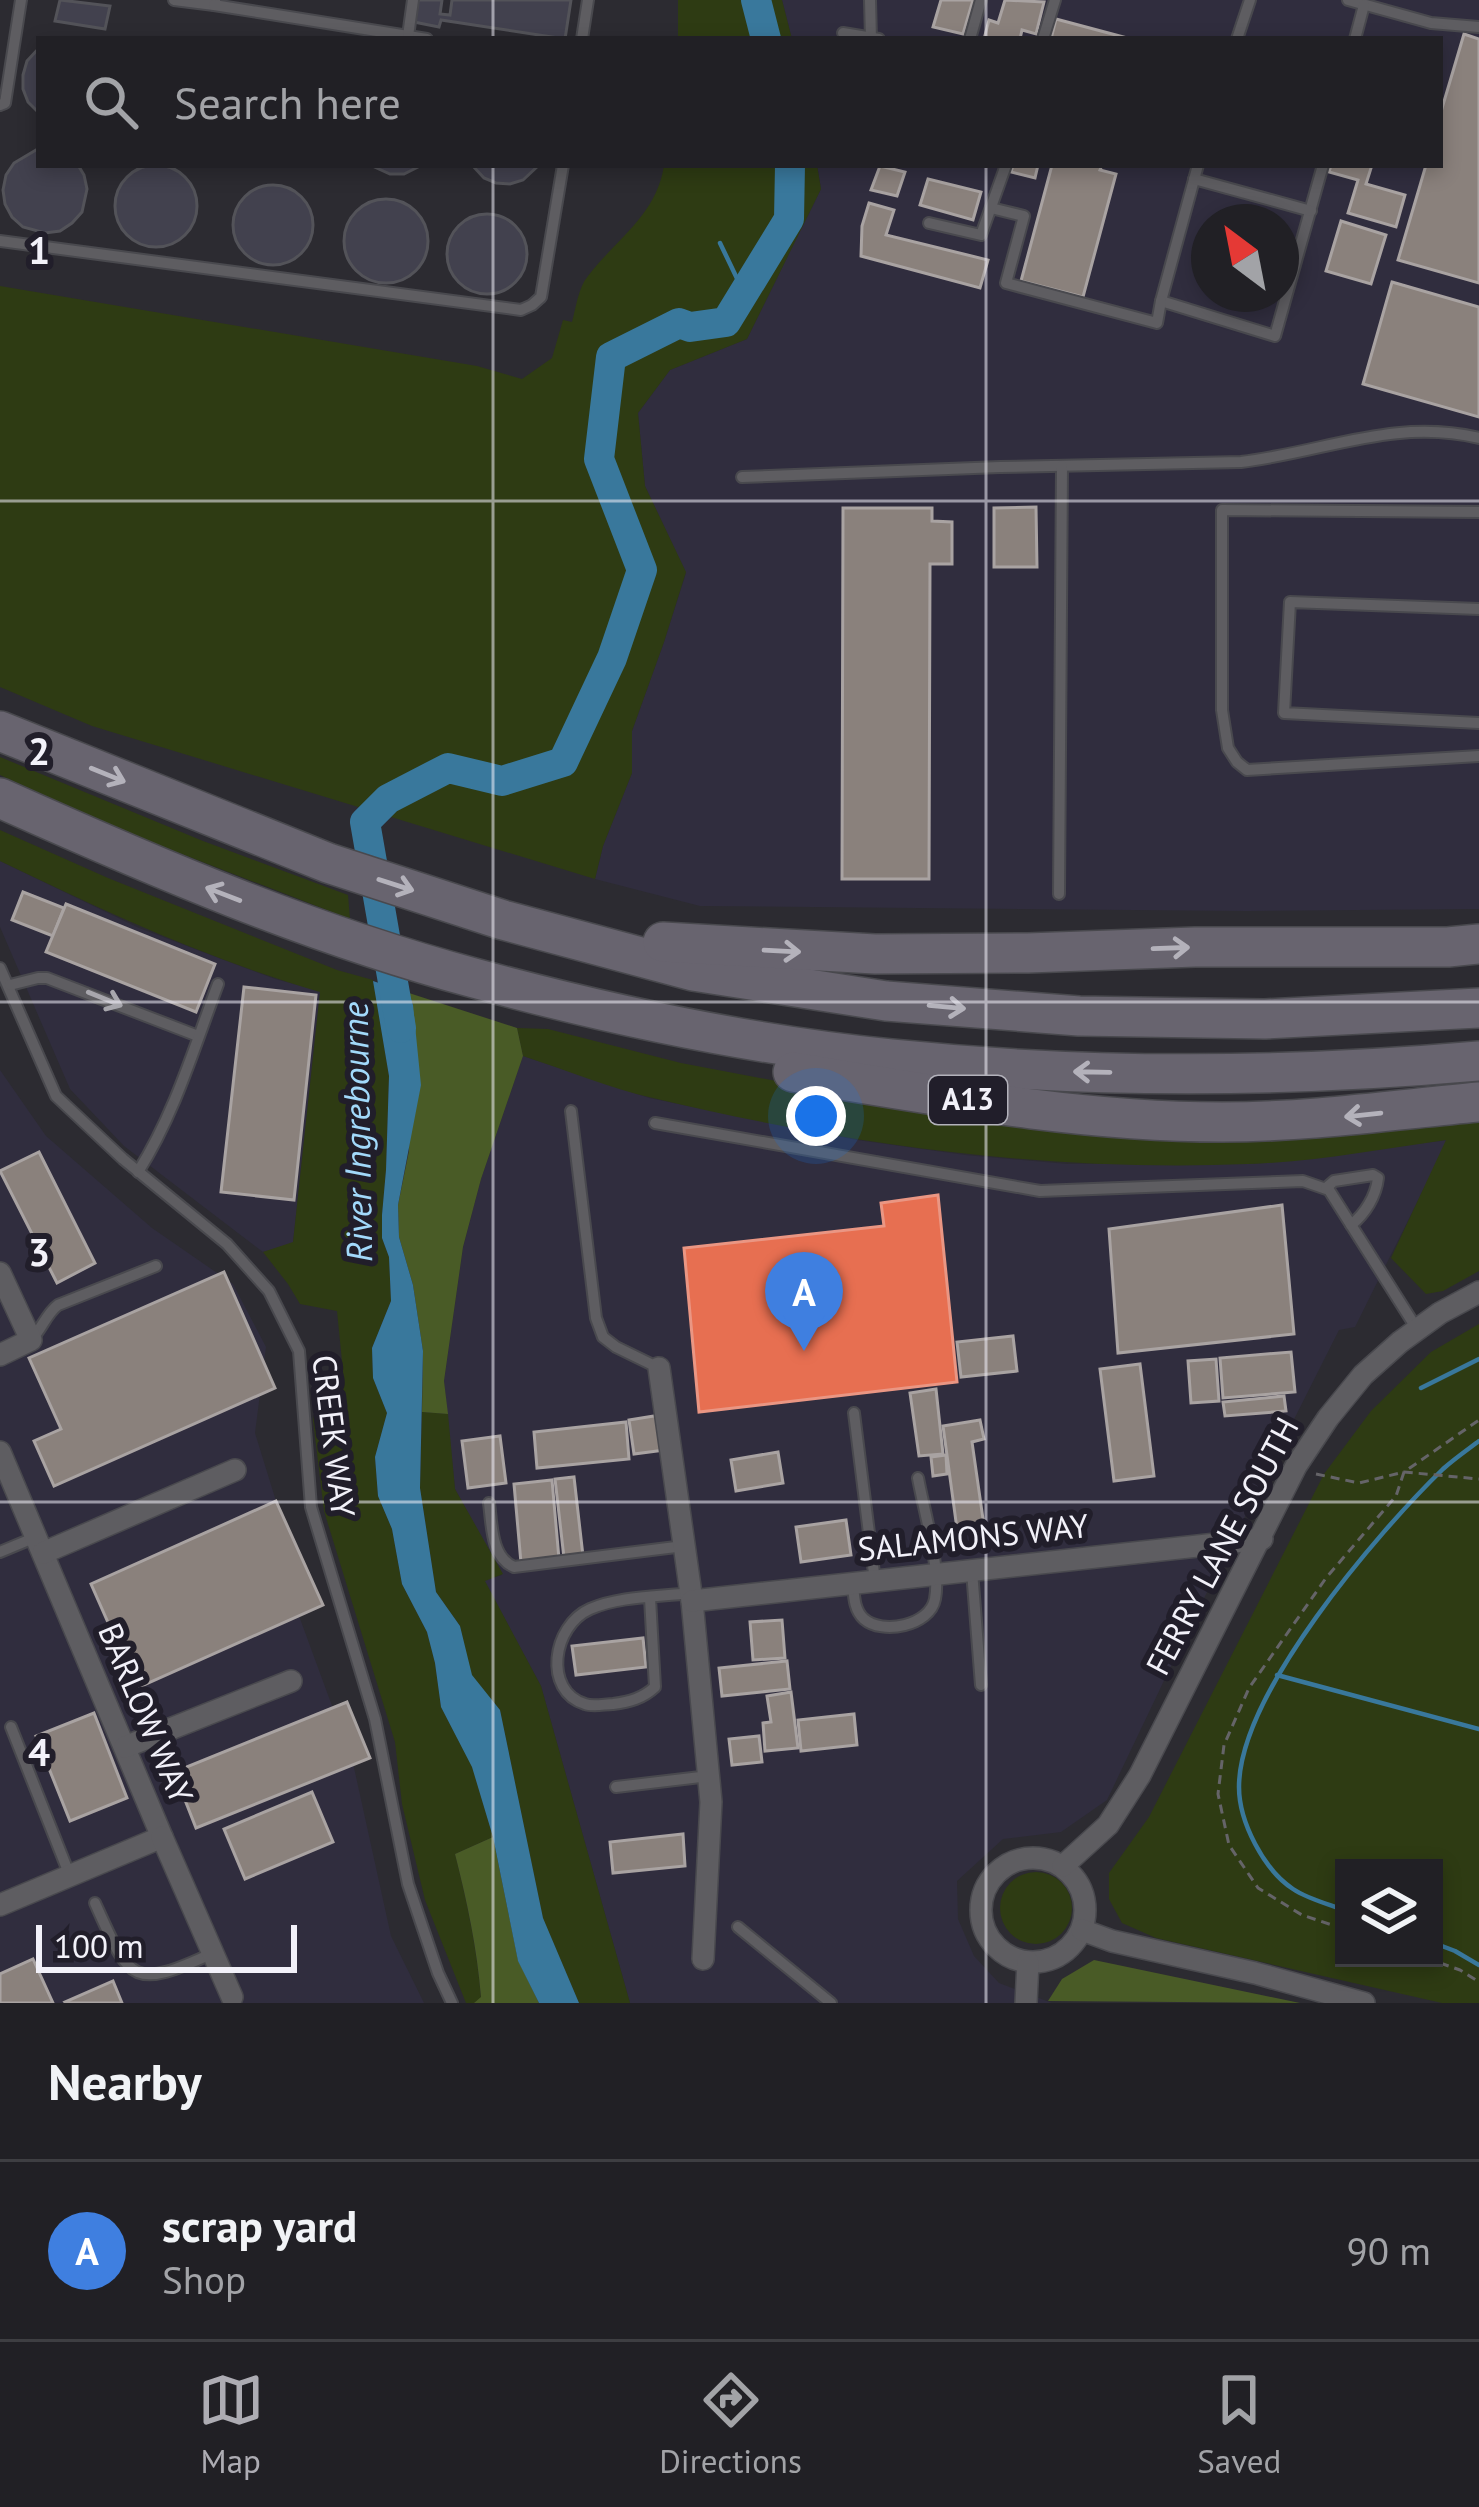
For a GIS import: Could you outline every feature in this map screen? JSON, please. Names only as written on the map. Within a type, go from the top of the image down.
[{"type":"highway","points":[[0,731],[328,863],[503,920],[693,970],[886,1001],[1079,1016],[1265,1019],[1479,1009]]},
{"type":"highway","name":"A13","points":[[0,798],[229,897],[333,934],[463,975],[678,1027],[869,1056],[1065,1071],[1251,1075],[1479,1061]]},
{"type":"highway","points":[[503,920],[554,919],[665,942],[875,954],[1479,944]]},
{"type":"highway","name":"A13","points":[[463,975],[520,1010],[781,1070],[949,1098],[1118,1118],[1219,1122],[1323,1120],[1479,1102]]},
{"type":"street","points":[[0,1273],[31,1340],[0,1354]]},
{"type":"street","name":"FERRY LANE SOUTH","points":[[1063,1866],[1108,1825],[1141,1775],[1297,1466],[1328,1418],[1363,1375],[1417,1329],[1479,1292]]},
{"type":"street","points":[[659,1368],[691,1597],[711,1802],[703,1959]]},
{"type":"street","name":"BARLOW WAY","points":[[0,1451],[162,1837],[1,1901]]},
{"type":"street","points":[[39,1545],[235,1470]]},
{"type":"street","name":"SALAMONS WAY","points":[[691,1597],[1262,1539]]},
{"type":"street","points":[[124,1747],[291,1681]]},
{"type":"street","points":[[162,1837],[233,2000]]},
{"type":"street","points":[[1030,1857],[1063,1866],[1084,1895],[1082,1930],[1060,1955],[1045,1961],[1011,1958],[986,1934],[981,1900],[987,1884],[1012,1861],[1030,1857]]},
{"type":"street","points":[[1082,1930],[1364,2003]]},
{"type":"street","points":[[1025,2003],[1028,1962]]},
{"type":"lane","points":[[0,105],[5,103],[21,0]]},
{"type":"lane","points":[[174,0],[214,2],[408,36],[412,0]]},
{"type":"lane","points":[[582,36],[588,0]]},
{"type":"lane","points":[[870,0],[874,36]]},
{"type":"lane","points":[[971,36],[981,0]]},
{"type":"lane","points":[[1044,36],[1055,0]]},
{"type":"lane","points":[[1238,36],[1250,0]]},
{"type":"lane","points":[[1348,0],[1432,23],[1479,27]]},
{"type":"lane","points":[[1356,36],[1364,4]]},
{"type":"lane","points":[[844,33],[862,36]]},
{"type":"lane","points":[[0,241],[521,310],[541,297],[562,168]]},
{"type":"lane","points":[[929,223],[981,235],[1005,168]]},
{"type":"lane","points":[[991,208],[1024,215],[1006,283],[1156,323],[1197,168]]},
{"type":"lane","points":[[1161,301],[1275,336],[1322,168]]},
{"type":"lane","points":[[1195,179],[1311,211]]},
{"type":"lane","points":[[742,477],[1241,462],[1394,431],[1479,438]]},
{"type":"lane","points":[[1059,893],[1062,466]]},
{"type":"lane","points":[[1479,512],[1222,510],[1222,710],[1228,748],[1238,762],[1247,770],[1479,756]]},
{"type":"lane","points":[[1479,609],[1290,602],[1284,713],[1479,723]]},
{"type":"lane","name":"CREEK WAY","points":[[0,968],[56,1096],[138,1172],[227,1244],[269,1291],[299,1351],[311,1507],[375,1719],[408,1885],[452,2003]]},
{"type":"lane","points":[[10,986],[47,978],[198,1036]]},
{"type":"lane","points":[[138,1172],[160,1136],[218,984]]},
{"type":"lane","points":[[572,1111],[596,1318],[603,1337],[659,1368]]},
{"type":"lane","points":[[655,1123],[1040,1191],[1299,1181],[1326,1188],[1417,1329]]},
{"type":"lane","points":[[1326,1188],[1334,1181],[1378,1178],[1363,1216],[1351,1225]]},
{"type":"lane","points":[[31,1340],[58,1305],[156,1266]]},
{"type":"lane","points":[[854,1413],[864,1582],[856,1606],[868,1623],[916,1621],[931,1610],[935,1600],[918,1478]]},
{"type":"lane","points":[[488,1503],[497,1551],[514,1567],[684,1546]]},
{"type":"lane","points":[[0,1552],[39,1545]]},
{"type":"lane","points":[[972,1570],[981,1685]]},
{"type":"lane","points":[[650,1598],[655,1687],[624,1703],[586,1705],[571,1696],[557,1659],[564,1631],[574,1619],[601,1605],[650,1598],[691,1597]]},
{"type":"lane","points":[[11,1727],[70,1876]]},
{"type":"lane","points":[[616,1787],[709,1776]]},
{"type":"lane","points":[[95,1903],[115,1948],[141,1975],[175,1971],[213,1953]]},
{"type":"lane","points":[[738,1927],[831,2003]]},
{"type":"path","points":[[1335,1927],[1302,1915],[1258,1888],[1228,1845],[1218,1794],[1225,1745],[1250,1688],[1326,1578],[1396,1496],[1404,1472],[1479,1420]]},
{"type":"path","points":[[1297,1466],[1326,1478],[1359,1483],[1404,1472],[1479,1479]]},
{"type":"path","points":[[1443,1964],[1479,1982]]},
{"type":"shaded area","points":[[782,0],[1479,0],[1479,909],[700,906],[595,879],[632,773],[632,731],[686,573],[645,486],[638,413],[670,370],[747,339],[821,189],[818,168],[1443,168],[1443,36],[791,36]]},
{"type":"shaded area","points":[[0,861],[139,928],[320,991],[293,1243],[263,1252],[124,1146],[70,1089],[0,927]]},
{"type":"shaded area","points":[[523,1056],[649,1098],[857,1140],[965,1155],[1068,1164],[1253,1164],[1448,1140],[1355,1327],[1339,1330],[1107,1800],[1061,1832],[1003,1839],[957,1881],[958,1919],[974,1956],[999,1983],[1052,2003],[630,2003],[541,1686],[484,1580],[502,1575],[455,1489],[444,1381],[463,1248]]},
{"type":"shaded area","points":[[0,1070],[46,1136],[152,1228],[233,1284],[266,1347],[255,1433],[276,1501],[295,1605],[353,1763],[391,1936],[424,2003],[0,2003]]},
{"type":"green space","points":[[678,0],[782,0],[791,36],[678,36]]},
{"type":"green space","points":[[663,168],[818,168],[821,189],[747,339],[670,370],[638,413],[645,486],[686,572],[632,731],[632,773],[595,879],[92,726],[0,687],[0,286],[477,366],[522,379],[552,358],[563,320],[572,322],[585,281],[644,212]]},
{"type":"green space","points":[[0,757],[348,895],[350,919],[120,830],[0,775]]},
{"type":"green space","points":[[0,830],[108,878],[373,980],[389,1076],[382,1238],[389,1257],[391,1301],[372,1348],[373,1378],[387,1413],[375,1457],[378,1496],[392,1529],[402,1584],[427,1632],[441,1707],[472,1766],[493,1837],[455,1854],[477,1962],[481,1998],[474,2003],[466,2003],[425,1900],[402,1804],[395,1742],[324,1511],[313,1420],[318,1394],[344,1381],[337,1311],[300,1304],[263,1252],[293,1242],[320,992],[197,949],[0,861]]},
{"type":"green space","points":[[409,993],[517,1028],[523,1056],[463,1247],[444,1381],[448,1414],[422,1412],[423,1351],[413,1285],[399,1237],[398,1205],[409,1151],[413,1005]]},
{"type":"green space","points":[[517,1028],[548,1029],[681,1063],[908,1106],[1100,1133],[1270,1141],[1479,1121],[1479,1271],[1443,1291],[1426,1294],[1391,1258],[1446,1140],[1248,1164],[1097,1164],[948,1152],[800,1129],[637,1094],[523,1056]]},
{"type":"green space","points":[[1479,1324],[1479,2003],[1442,2003],[1156,1938],[1122,1923],[1109,1899],[1109,1873],[1149,1817],[1324,1474],[1371,1411],[1431,1352]]},
{"type":"green space","points":[[422,1412],[448,1414],[455,1489],[503,1574],[485,1581],[541,1686],[630,2003],[579,2003],[543,1919],[500,1710],[471,1675],[460,1626],[436,1592],[420,1488]]},
{"type":"green space","points":[[493,1837],[518,1960],[539,2003],[474,2003],[481,1997],[477,1961],[455,1854]]},
{"type":"green space","points":[[1036,1872],[1061,1883],[1072,1908],[1061,1933],[1036,1944],[1011,1933],[1000,1908],[1011,1883]]},
{"type":"green space","points":[[1094,1960],[1300,2003],[1048,2001],[1062,1979]]},
{"type":"water","points":[[373,981],[409,993],[413,1005],[421,1085],[398,1205],[399,1237],[413,1285],[423,1351],[420,1488],[436,1592],[460,1626],[472,1675],[500,1710],[543,1918],[579,2003],[539,2003],[518,1961],[493,1837],[472,1767],[441,1707],[427,1632],[402,1584],[392,1529],[378,1496],[375,1457],[387,1413],[373,1378],[372,1348],[391,1301],[389,1257],[382,1238],[389,1076]]},
{"type":"building: Shops","points":[[938,1195],[957,1382],[699,1412],[684,1248],[884,1226],[881,1203]]},
{"type":"building: Industry","points":[[941,0],[973,0],[963,34],[933,27]]},
{"type":"building: Industry","points":[[1005,0],[1044,2],[1036,34],[1022,30],[1021,36],[985,36],[989,20],[998,23]]},
{"type":"building: Industry","points":[[1056,19],[1120,36],[1052,36]]},
{"type":"building: Industry","points":[[1464,34],[1479,39],[1479,283],[1398,260],[1425,168],[1443,168],[1443,105]]},
{"type":"building: Industry","points":[[879,168],[905,172],[897,196],[871,190]]},
{"type":"building: Industry","points":[[1012,168],[1037,168],[1035,178],[1011,172]]},
{"type":"building: Industry","points":[[1051,168],[1101,168],[1116,174],[1083,297],[1021,281]]},
{"type":"building: Industry","points":[[1330,168],[1371,168],[1366,184],[1405,195],[1396,227],[1348,213],[1358,180],[1329,172]]},
{"type":"building: Industry","points":[[928,179],[981,192],[973,220],[920,205]]},
{"type":"building: Industry","points":[[869,203],[894,210],[886,235],[988,260],[980,288],[861,256]]},
{"type":"building: Industry","points":[[1341,221],[1386,235],[1371,284],[1326,271]]},
{"type":"building: Industry","points":[[1392,282],[1479,307],[1479,417],[1363,384]]},
{"type":"building: Industry","points":[[1036,507],[1037,567],[994,567],[994,508]]},
{"type":"building: Industry","points":[[843,508],[932,508],[932,521],[952,522],[952,564],[930,564],[929,879],[842,879]]},
{"type":"building: Industry","points":[[23,892],[64,908],[53,936],[12,920]]},
{"type":"building: Industry","points":[[66,904],[215,964],[196,1012],[46,952]]},
{"type":"building: Industry","points":[[244,987],[316,995],[294,1200],[221,1192]]},
{"type":"building: Industry","points":[[39,1152],[95,1263],[57,1283],[0,1171]]},
{"type":"building: Industry","points":[[1282,1205],[1294,1334],[1118,1353],[1109,1229]]},
{"type":"building: Industry","points":[[224,1272],[275,1388],[54,1486],[34,1441],[61,1429],[29,1358]]},
{"type":"building: Industry","points":[[1013,1336],[1017,1371],[961,1377],[957,1342]]},
{"type":"building: Industry","points":[[1291,1352],[1295,1392],[1223,1398],[1220,1358]]},
{"type":"building: Industry","points":[[1216,1359],[1219,1401],[1191,1403],[1188,1361]]},
{"type":"building: Industry","points":[[1140,1364],[1154,1476],[1114,1481],[1100,1369]]},
{"type":"building: Industry","points":[[936,1389],[943,1454],[919,1456],[910,1393]]},
{"type":"building: Industry","points":[[1284,1396],[1286,1411],[1225,1416],[1223,1402]]},
{"type":"building: Industry","points":[[660,1415],[665,1450],[634,1454],[629,1420]]},
{"type":"building: Industry","points":[[980,1420],[984,1439],[972,1442],[984,1526],[957,1529],[943,1426]]},
{"type":"building: Industry","points":[[626,1422],[629,1459],[537,1468],[534,1432]]},
{"type":"building: Industry","points":[[500,1436],[506,1483],[468,1488],[462,1441]]},
{"type":"building: Industry","points":[[778,1452],[783,1483],[736,1491],[731,1460]]},
{"type":"building: Industry","points":[[946,1455],[947,1474],[933,1476],[931,1457]]},
{"type":"building: Industry","points":[[574,1477],[583,1556],[564,1558],[555,1479]]},
{"type":"building: Industry","points":[[552,1480],[559,1559],[521,1563],[514,1484]]},
{"type":"building: Industry","points":[[276,1501],[323,1605],[137,1688],[91,1584]]},
{"type":"building: Industry","points":[[846,1520],[851,1555],[801,1562],[796,1527]]},
{"type":"building: Industry","points":[[782,1620],[785,1658],[753,1660],[750,1622]]},
{"type":"building: Industry","points":[[643,1638],[646,1667],[576,1675],[572,1646]]},
{"type":"building: Industry","points":[[787,1661],[790,1689],[722,1696],[719,1668]]},
{"type":"building: Industry","points":[[791,1692],[798,1748],[765,1751],[763,1723],[771,1722],[767,1696]]},
{"type":"building: Industry","points":[[347,1702],[370,1758],[196,1828],[174,1772]]},
{"type":"building: Industry","points":[[94,1713],[127,1798],[70,1821],[36,1736]]},
{"type":"building: Industry","points":[[854,1714],[857,1745],[801,1751],[798,1720]]},
{"type":"building: Industry","points":[[759,1736],[762,1762],[732,1765],[729,1739]]},
{"type":"building: Industry","points":[[312,1792],[333,1842],[245,1879],[224,1829]]},
{"type":"building: Industry","points":[[683,1834],[685,1866],[613,1873],[610,1842]]},
{"type":"building: Industry","points":[[33,1959],[53,2003],[0,2003],[0,1974]]},
{"type":"building: Industry","points":[[113,1981],[122,2003],[65,2002]]},
{"type":"building: Other","points":[[60,0],[110,6],[105,29],[55,21]]},
{"type":"building: Other","points":[[418,0],[442,0],[440,14],[450,15],[452,0],[571,0],[565,36],[441,20],[439,27],[414,22]]},
{"type":"building: Other","points":[[36,51],[36,110],[23,89],[27,61]]},
{"type":"building: Other","points":[[36,150],[36,168],[80,168],[87,189],[82,212],[60,231],[45,233],[23,227],[12,217],[3,190],[14,163]]},
{"type":"building: Other","points":[[140,168],[172,168],[194,190],[194,222],[172,244],[140,244],[118,222],[118,190]]},
{"type":"building: Other","points":[[377,168],[416,168],[404,174]]},
{"type":"building: Other","points":[[475,168],[536,168],[510,184],[484,178]]},
{"type":"building: Other","points":[[273,185],[301,197],[313,225],[301,253],[273,265],[245,253],[233,225],[245,197]]},
{"type":"building: Other","points":[[386,199],[416,211],[428,241],[416,271],[386,283],[356,271],[344,241],[356,211]]},
{"type":"building: Other","points":[[487,214],[515,226],[527,254],[515,282],[487,294],[459,282],[447,254],[459,226]]},
{"type":"waterway","name":"River Ingrebourne","points":[[756,0],[765,36]]},
{"type":"waterway","name":"River Ingrebourne","points":[[401,1028],[365,822],[388,799],[448,768],[502,781],[563,762],[612,658],[642,570],[599,459],[611,357],[679,323],[690,327],[726,322],[789,219],[790,168]]},
{"type":"waterway","points":[[720,243],[744,293]]},
{"type":"waterway","points":[[1421,1388],[1479,1359]]},
{"type":"waterway","points":[[1335,1907],[1293,1889],[1263,1858],[1240,1801],[1245,1749],[1286,1662],[1349,1573],[1415,1497],[1479,1441]]},
{"type":"waterway","points":[[1277,1675],[1479,1729]]},
{"type":"waterway","points":[[1443,1946],[1479,1965]]},
{"type":"place","name":"scrap yard","points":[[804,1351]]}]
